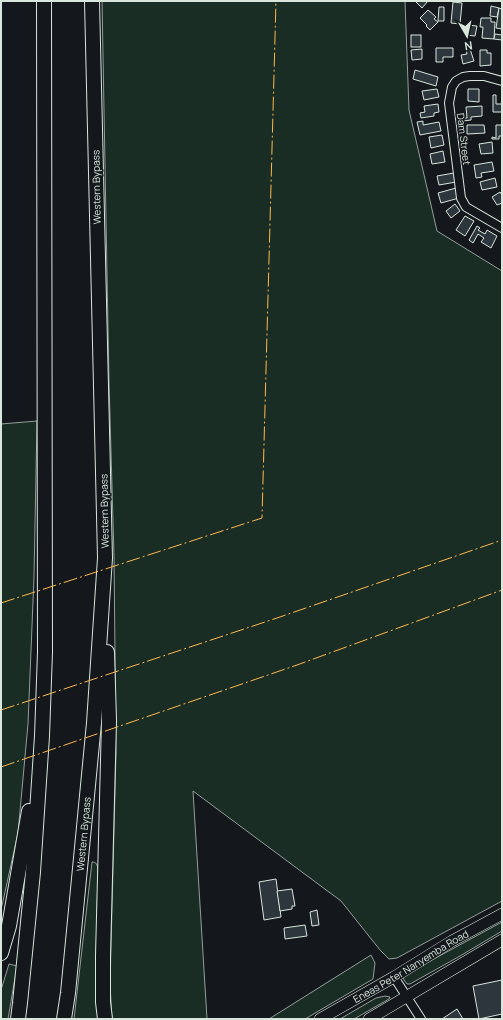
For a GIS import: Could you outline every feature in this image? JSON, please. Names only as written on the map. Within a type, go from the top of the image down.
[{"type":"highway","points":[[18,1019],[33,872],[42,736],[45,652],[44,1]]},
{"type":"highway","name":"Western Bypass","points":[[64,1019],[68,993],[94,723],[105,558],[92,1]]},
{"type":"highway","points":[[105,558],[109,721],[103,956],[103,1002],[105,1019]]},
{"type":"highway","points":[[1,953],[9,926],[42,736]]},
{"type":"main road","name":"Eneas Peter Nanyemba Road","points":[[320,1019],[394,977],[452,941],[502,914]]},
{"type":"main road","points":[[368,1019],[502,940]]},
{"type":"street","name":"Dam Street","points":[[502,81],[477,75],[463,77],[456,81],[452,87],[449,103],[461,198],[466,207],[502,228]]},
{"type":"street","points":[[394,977],[421,1019]]},
{"type":"green space","points":[[102,1],[405,1],[409,110],[437,231],[502,271],[502,901],[397,958],[389,959],[341,901],[193,791],[207,1019],[112,1019],[110,985],[116,753],[114,556],[109,382]]},
{"type":"green space","points":[[37,421],[34,577],[28,724],[18,833],[1,910],[1,424]]},
{"type":"green space","points":[[92,862],[96,863],[98,869],[96,958],[97,994],[100,1019],[74,1019]]},
{"type":"green space","points":[[502,922],[502,931],[460,956],[410,984],[407,984],[404,980],[403,977],[408,973]]},
{"type":"green space","points":[[371,955],[375,963],[373,979],[305,1019],[269,1019]]},
{"type":"green space","points":[[9,964],[17,966],[8,1019],[1,1019],[1,990]]},
{"type":"green space","points":[[385,996],[390,997],[354,1019],[340,1019],[376,998]]},
{"type":"building","points":[[415,1],[428,1],[422,8]]},
{"type":"building","points":[[453,2],[462,3],[460,24],[451,23]]},
{"type":"building","points":[[491,6],[499,8],[497,17],[490,16]]},
{"type":"building","points":[[439,7],[444,7],[444,21],[438,21]]},
{"type":"building","points":[[499,8],[502,9],[502,29],[496,28]]},
{"type":"building","points":[[428,10],[436,17],[434,19],[438,22],[430,30],[420,18]]},
{"type":"building","points":[[481,18],[491,18],[491,22],[495,22],[494,39],[482,38],[483,27],[480,27]]},
{"type":"building","points":[[467,25],[477,26],[475,36],[466,35]]},
{"type":"building","points":[[495,34],[502,35],[502,40],[494,39]]},
{"type":"building","points":[[411,35],[421,35],[421,47],[411,47]]},
{"type":"building","points":[[436,48],[453,48],[453,57],[443,57],[443,62],[436,62]]},
{"type":"building","points":[[422,49],[422,59],[412,60],[411,50]]},
{"type":"building","points":[[470,49],[474,61],[463,64],[461,55],[467,54],[466,50]]},
{"type":"building","points":[[480,50],[487,50],[487,53],[491,53],[491,65],[480,66]]},
{"type":"building","points":[[415,70],[438,77],[436,86],[413,79]]},
{"type":"building","points":[[437,89],[439,97],[424,100],[422,91]]},
{"type":"building","points":[[468,89],[479,89],[479,102],[468,101]]},
{"type":"building","points":[[493,95],[496,95],[496,104],[502,104],[502,112],[493,112]]},
{"type":"building","points":[[438,104],[439,112],[434,113],[434,116],[421,118],[420,113],[425,112],[424,106]]},
{"type":"building","points":[[482,106],[482,116],[471,117],[471,120],[463,121],[463,118],[467,118],[466,107]]},
{"type":"building","points":[[423,121],[423,125],[439,122],[441,131],[420,135],[417,122]]},
{"type":"building","points":[[467,125],[484,125],[485,133],[467,134]]},
{"type":"building","points":[[496,125],[502,125],[502,136],[499,136],[499,139],[492,139],[492,137],[496,138]]},
{"type":"building","points":[[442,135],[444,145],[431,148],[429,137]]},
{"type":"building","points":[[492,142],[493,153],[481,154],[479,144]]},
{"type":"building","points":[[443,151],[445,162],[432,164],[430,154]]},
{"type":"building","points":[[492,162],[494,171],[481,173],[482,177],[476,178],[474,165]]},
{"type":"building","points":[[454,173],[456,182],[439,185],[437,176]]},
{"type":"building","points":[[495,178],[497,187],[482,190],[480,182]]},
{"type":"building","points":[[456,188],[459,198],[441,203],[438,193]]},
{"type":"building","points":[[500,192],[502,195],[502,203],[497,205],[492,197]]},
{"type":"building","points":[[455,204],[460,211],[451,218],[446,211]]},
{"type":"building","points":[[465,216],[474,221],[465,236],[456,230]]},
{"type":"building","points":[[477,226],[480,228],[478,230],[485,234],[487,230],[497,236],[491,248],[481,242],[484,238],[478,234],[473,243],[469,240]]},
{"type":"building","points":[[276,879],[281,917],[264,920],[259,882]]},
{"type":"building","points":[[292,889],[295,906],[292,906],[292,909],[280,911],[277,891]]},
{"type":"building","points":[[317,910],[319,925],[312,926],[310,912]]},
{"type":"building","points":[[305,925],[307,936],[285,939],[284,928]]},
{"type":"building","points":[[502,980],[502,1014],[479,1019],[473,986]]},
{"type":"building","points":[[457,1009],[463,1019],[442,1019]]},
{"type":"power","points":[[1,603],[262,518],[276,1]]},
{"type":"power","points":[[1,710],[277,618],[502,540]]},
{"type":"power","points":[[1,767],[297,665],[502,590]]}]
